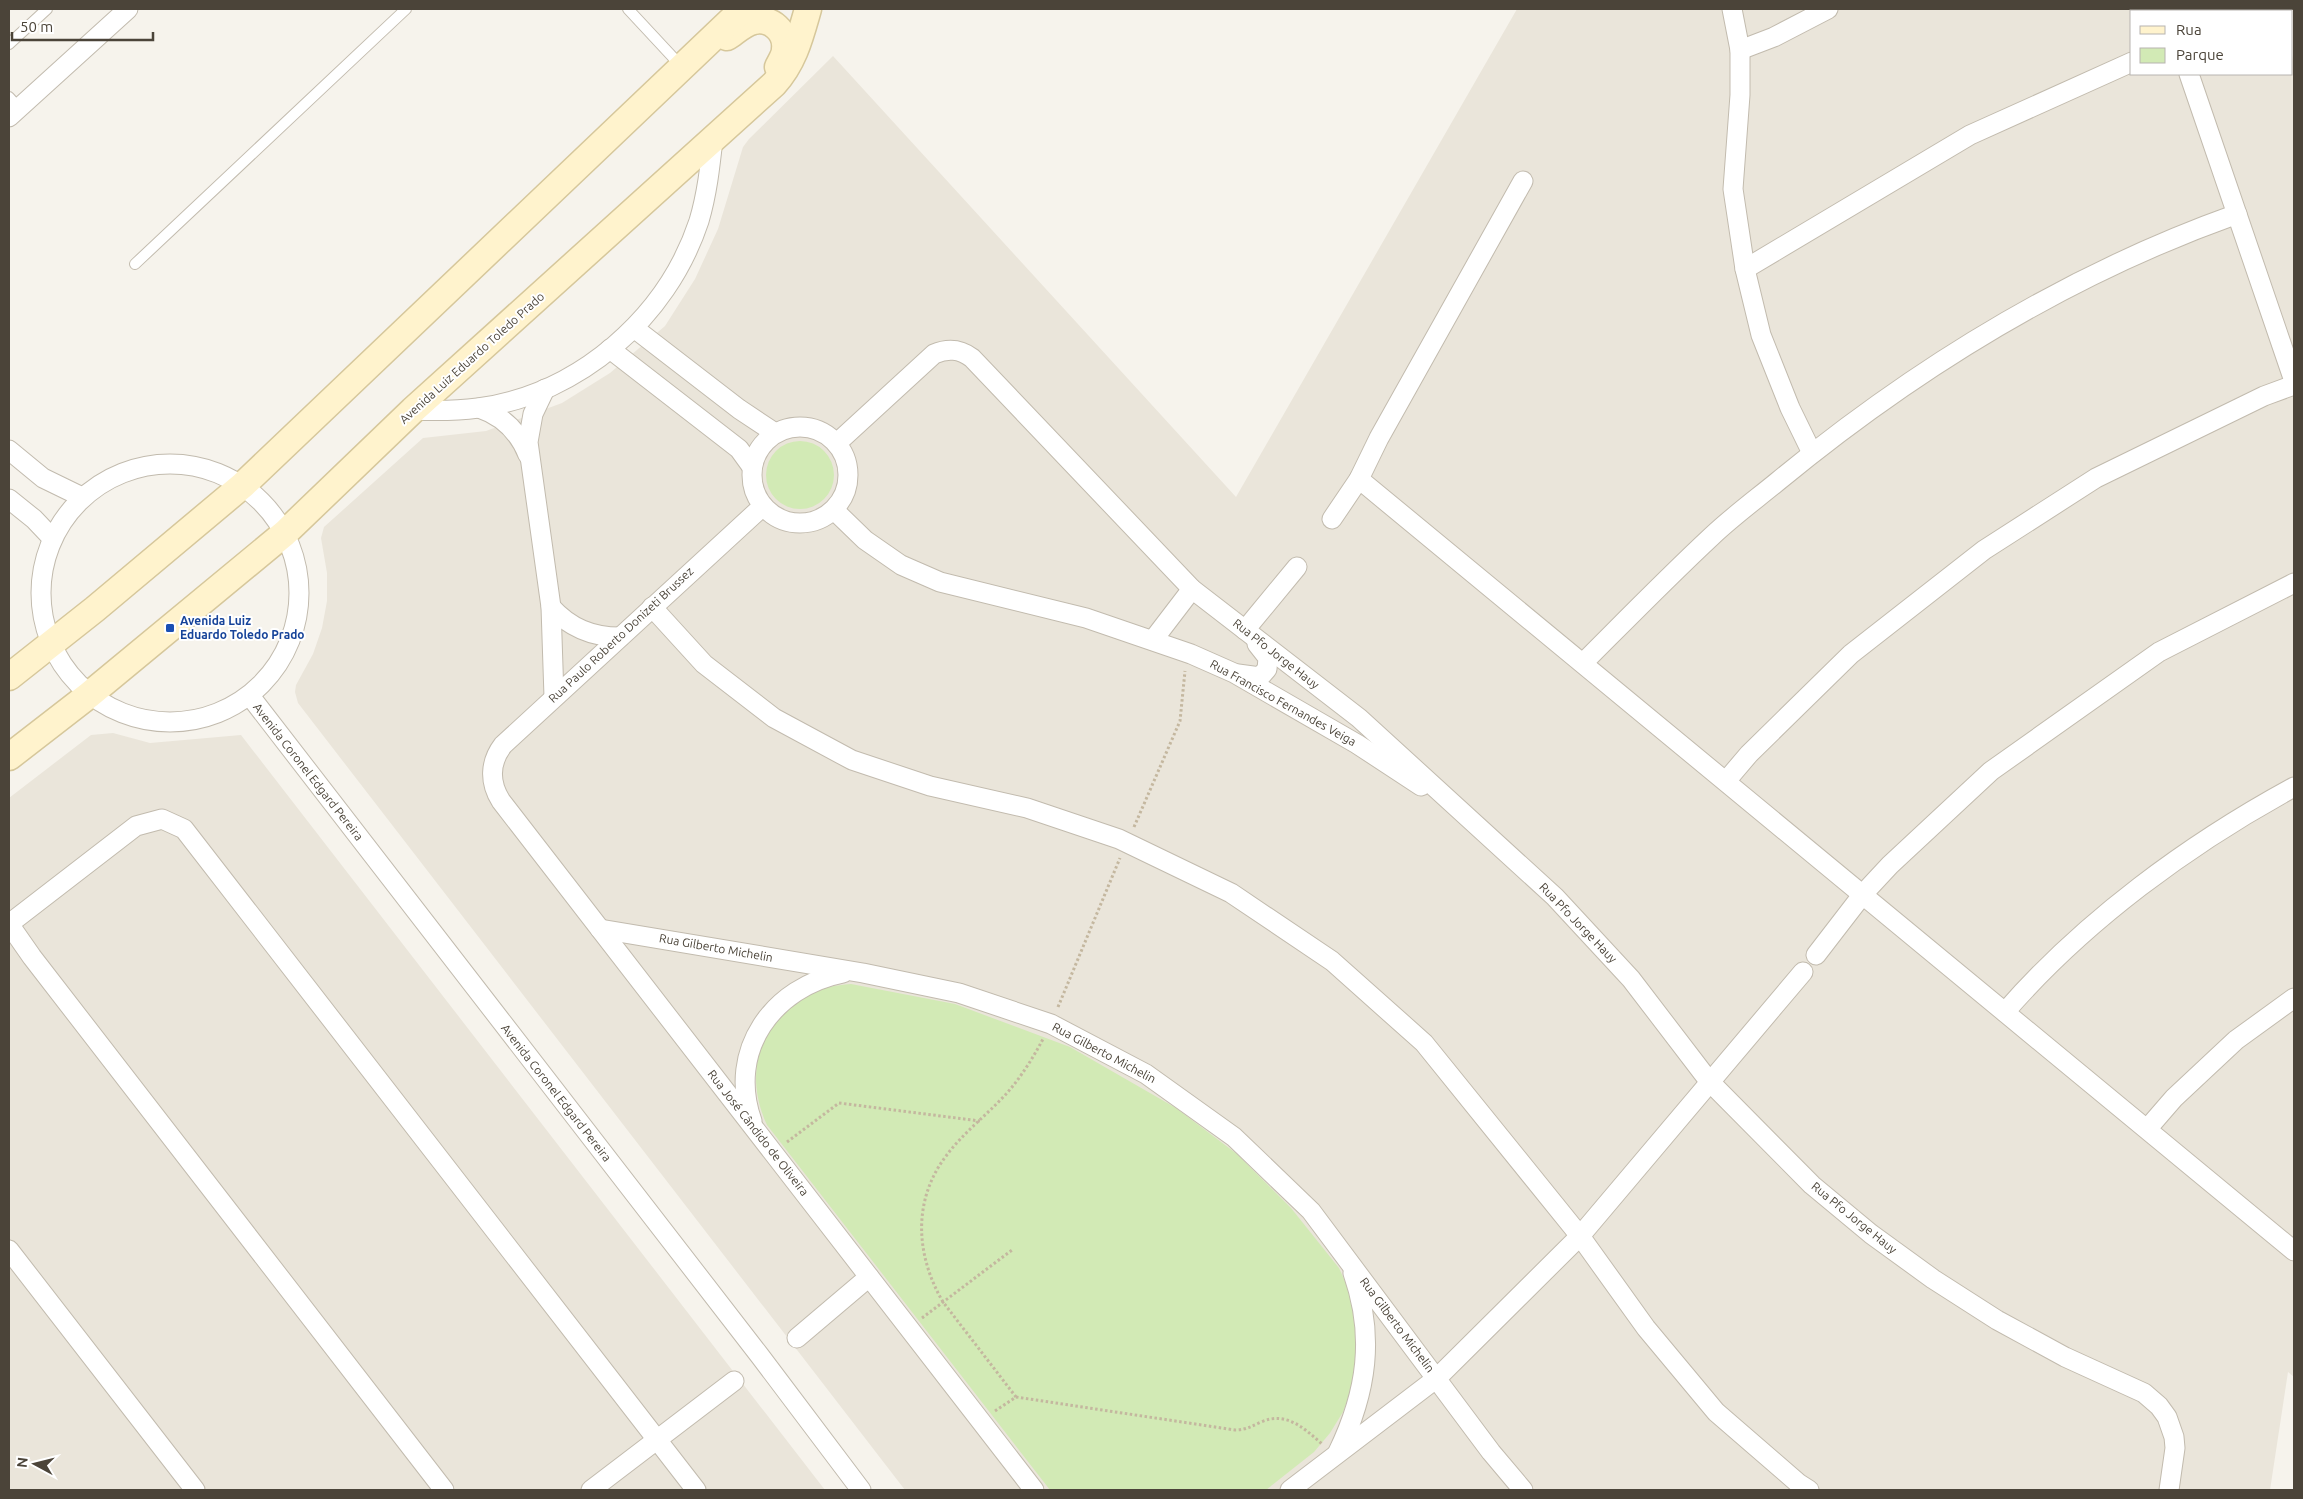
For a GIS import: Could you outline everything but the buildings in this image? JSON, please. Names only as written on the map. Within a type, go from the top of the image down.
[{"type":"main road","points":[[9,677],[51,645],[243,485],[743,9]]},
{"type":"main road","name":"Avenida Luiz Eduardo Toledo Prado","points":[[9,757],[89,695],[285,533],[413,410],[778,80],[789,65],[808,9]]},
{"type":"main road","points":[[682,67],[750,22],[759,20],[768,22],[781,32],[785,50],[763,94]]},
{"type":"street","points":[[12,108],[128,9]]},
{"type":"street","points":[[1732,9],[1740,50],[1740,95],[1733,189],[1745,269],[1761,335],[1790,408],[1812,453]]},
{"type":"street","points":[[1740,50],[1774,37],[1828,9]]},
{"type":"street","points":[[1745,269],[1970,135],[2130,63]]},
{"type":"street","points":[[1726,781],[1749,754],[1851,654],[1984,550],[2096,478],[2294,383],[2282,342],[2190,75]]},
{"type":"street","points":[[413,410],[446,411],[479,408],[513,400],[545,389],[579,371],[610,349],[634,328],[660,296],[682,260],[699,222],[709,181],[713,139]]},
{"type":"street","points":[[1332,519],[1359,479],[1379,438],[1523,181]]},
{"type":"street","points":[[1583,663],[1713,535],[1812,453],[1854,421],[1968,344],[2088,277],[2204,226],[2237,214]]},
{"type":"street","points":[[634,328],[694,376],[775,433]]},
{"type":"street","points":[[610,349],[739,450],[752,467]]},
{"type":"street","name":"Rua Pfo Jorge Hauy","points":[[837,443],[929,357],[951,350],[962,352],[972,358],[1192,589],[1359,718],[1555,898],[1631,979],[1709,1081],[1756,1131],[1812,1184],[1871,1234],[1932,1279],[1997,1320],[2065,1357],[2144,1394],[2159,1406],[2167,1417],[2174,1437],[2175,1448],[2169,1490]]},
{"type":"street","points":[[676,401],[694,376]]},
{"type":"street","points":[[545,389],[533,414],[530,428],[529,456],[551,607],[554,697]]},
{"type":"street","points":[[479,408],[490,412],[510,426],[518,434],[529,456]]},
{"type":"street","points":[[719,434],[739,409]]},
{"type":"street","points":[[801,426],[814,428],[827,434],[837,443],[845,456],[849,470],[845,492],[834,510],[823,518],[810,523],[797,524],[784,521],[772,515],[763,506],[755,494],[752,481],[752,467],[756,454],[764,442],[775,433],[787,428],[801,426]]},
{"type":"street","points":[[9,450],[44,478],[82,497]]},
{"type":"street","points":[[160,463],[204,467],[243,485],[285,533],[296,561],[300,591],[297,621],[287,649],[271,675],[250,696],[225,711],[207,717],[169,723],[141,720],[114,710],[89,695],[51,645],[42,617],[40,590],[43,563],[52,538],[65,516],[82,497],[118,473],[160,463]]},
{"type":"street","points":[[1359,479],[2005,1012],[2290,1240]]},
{"type":"street","points":[[9,499],[34,519],[52,538]]},
{"type":"street","name":"Rua Paulo Roberto Donizeti Brussez","points":[[492,772],[495,758],[503,745],[763,506]]},
{"type":"street","name":"Rua Francisco Fernandes Veiga","points":[[834,510],[865,540],[879,550],[901,564],[940,582],[1086,618],[1191,654],[1234,673],[1357,744],[1474,822]]},
{"type":"street","points":[[1234,673],[1260,677],[1267,669],[1266,653],[1245,630],[1297,567]]},
{"type":"street","points":[[1816,954],[1863,894],[1890,865],[1999,766],[2158,652],[2294,583]]},
{"type":"street","points":[[1153,640],[1192,589]]},
{"type":"street","points":[[551,607],[560,617],[582,631],[594,635],[620,637]]},
{"type":"street","points":[[652,607],[704,664],[774,718],[852,760],[930,786],[1027,808],[1119,839],[1231,893],[1332,961],[1424,1043],[1580,1236],[1646,1328],[1716,1412],[1798,1483],[1809,1490]]},
{"type":"street","name":"Avenida Coronel Edgard Pereira","points":[[250,696],[861,1490]]},
{"type":"street","name":"Rua José Cândido de Oliveira","points":[[492,772],[495,787],[502,801],[1034,1490]]},
{"type":"street","points":[[2005,1012],[2032,982],[2114,905],[2244,814],[2294,787]]},
{"type":"street","points":[[444,1490],[32,957],[9,924],[136,826],[162,819],[184,829],[696,1490]]},
{"type":"street","name":"Rua Gilberto Michelin","points":[[600,928],[863,972],[958,993],[1051,1024],[1146,1074],[1234,1137],[1311,1211],[1491,1452],[1523,1490]]},
{"type":"street","points":[[755,1130],[749,1112],[746,1074],[749,1055],[765,1020],[777,1006],[807,984],[825,976],[863,972]]},
{"type":"street","points":[[1290,1490],[1437,1378],[1580,1236],[1803,972]]},
{"type":"street","points":[[2148,1128],[2174,1098],[2236,1040],[2294,998]]},
{"type":"street","points":[[9,1250],[195,1490]]},
{"type":"street","points":[[1336,1456],[1351,1425],[1361,1393],[1366,1359],[1365,1326],[1359,1292],[1348,1260]]},
{"type":"street","points":[[797,1338],[869,1277]]},
{"type":"street","points":[[591,1490],[734,1381]]},
{"type":"lane","points":[[9,44],[47,9]]},
{"type":"lane","points":[[135,264],[406,9]]},
{"type":"lane","points":[[628,9],[682,67]]},
{"type":"path","points":[[1016,1397],[943,1302],[926,1267],[920,1228],[922,1209],[931,1181],[946,1156],[1008,1092],[1032,1060],[1051,1024]]},
{"type":"path","points":[[773,1152],[839,1103],[980,1121]]},
{"type":"path","points":[[906,1324],[924,1317],[1012,1250]]},
{"type":"path","points":[[992,1413],[1016,1397],[1235,1430],[1245,1429],[1272,1419],[1288,1420],[1301,1425],[1336,1456]]},
{"type":"shaded area","points":[[1517,9],[2282,9],[2130,10],[2130,75],[2293,75],[2293,61],[2294,67],[2294,1377],[2288,1372],[2270,1490],[905,1490],[298,703],[295,692],[296,685],[313,654],[322,628],[327,601],[327,573],[321,538],[324,527],[423,438],[486,431],[562,403],[610,373],[665,326],[695,279],[718,229],[743,147],[833,56],[1236,497]]},
{"type":"shaded area","points":[[113,733],[150,743],[241,735],[825,1490],[9,1490],[9,798],[91,735]]},
{"type":"green space","points":[[793,441],[807,441],[819,446],[829,456],[834,468],[834,482],[829,494],[819,504],[807,509],[793,509],[781,504],[771,494],[766,482],[766,468],[771,456],[781,446]]},
{"type":"green space","points":[[851,984],[955,1004],[1070,1047],[1176,1108],[1237,1154],[1291,1208],[1339,1268],[1349,1290],[1356,1314],[1357,1364],[1352,1388],[1343,1412],[1330,1433],[1314,1452],[1266,1490],[1050,1490],[767,1125],[758,1100],[756,1075],[760,1052],[769,1030],[783,1012],[802,998],[825,988]]},
{"type":"place","name":"Avenida Luiz Eduardo Toledo Prado","points":[[170,628]]}]
